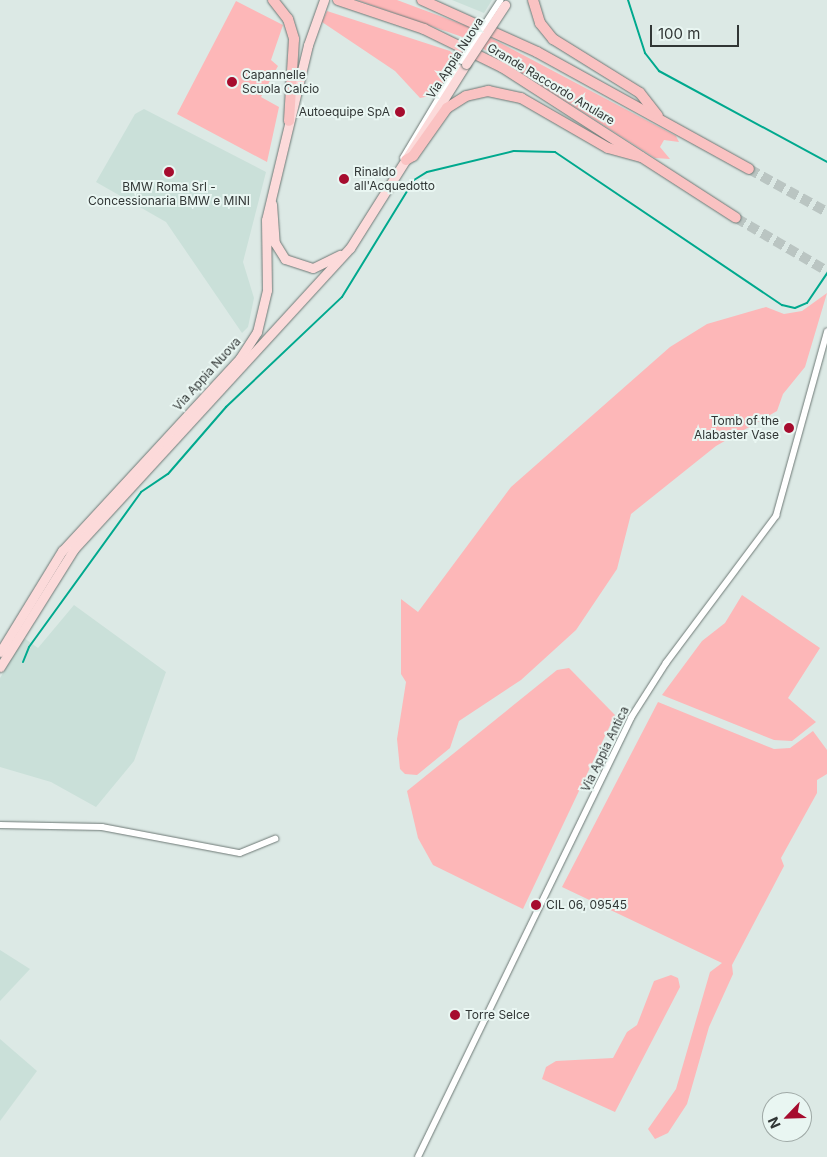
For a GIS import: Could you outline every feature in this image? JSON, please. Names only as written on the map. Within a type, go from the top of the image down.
[{"type":"highway","points":[[273,0],[288,19],[294,39],[290,121]]},
{"type":"highway","name":"Grande Raccordo Anulare","points":[[338,0],[473,52],[642,156],[736,218]]},
{"type":"highway","name":"Grande Raccordo Anulare","points":[[422,0],[492,30],[659,117],[749,169]]},
{"type":"highway","points":[[533,0],[540,23],[553,39],[634,89],[659,117]]},
{"type":"highway","points":[[406,160],[414,156],[447,108],[466,96],[488,91],[521,98],[608,148],[642,156]]},
{"type":"main road","name":"Via Appia Nuova","points":[[0,652],[66,546],[251,342],[266,301],[265,238],[271,201],[290,121],[324,0]]},
{"type":"main road","name":"Via Appia Nuova","points":[[0,667],[77,545],[350,248],[406,160],[464,63],[504,2]]},
{"type":"main road","points":[[271,201],[275,242],[288,262],[318,267],[350,248]]},
{"type":"street","name":"Via Appia Nuova","points":[[393,181],[429,108],[464,63]]},
{"type":"street","name":"Via Appia Antica","points":[[418,1157],[631,718],[666,663],[776,516],[827,332]]},
{"type":"street","points":[[0,825],[91,825],[240,853],[275,839]]},
{"type":"shaded area","points":[[357,0],[397,0],[472,28],[676,136],[679,142],[664,140],[660,147],[670,159],[655,158],[468,39]]},
{"type":"shaded area","points":[[452,0],[492,0],[484,13]]},
{"type":"shaded area","name":"Capannelle Scuola Calcio","points":[[236,1],[283,25],[271,60],[278,66],[261,97],[279,107],[267,162],[177,114]]},
{"type":"shaded area","points":[[327,11],[450,51],[458,59],[455,69],[435,95],[420,98],[395,71],[322,22]]},
{"type":"shaded area","points":[[144,109],[266,172],[243,262],[254,298],[248,327],[242,333],[166,222],[96,182],[135,114]]},
{"type":"shaded area","points":[[827,293],[805,367],[783,394],[777,411],[716,446],[631,514],[617,569],[576,630],[521,680],[459,721],[450,748],[417,775],[405,774],[400,769],[397,739],[406,682],[401,674],[401,599],[418,612],[511,487],[670,347],[707,324],[766,307],[784,314],[802,311]]},
{"type":"shaded area","points":[[742,595],[820,648],[788,698],[816,722],[792,741],[774,740],[662,695],[702,641],[725,623]]},
{"type":"shaded area","points":[[74,605],[166,672],[134,761],[96,807],[51,782],[0,767],[0,678],[24,638],[38,648]]},
{"type":"shaded area","points":[[569,668],[615,715],[523,909],[433,865],[418,838],[407,791],[557,670]]},
{"type":"shaded area","points":[[658,702],[774,749],[790,748],[813,731],[827,750],[827,774],[817,780],[817,793],[781,858],[784,866],[732,965],[733,974],[709,1027],[687,1104],[668,1133],[655,1139],[648,1129],[676,1089],[710,972],[722,963],[562,887]]},
{"type":"shaded area","points":[[0,950],[30,969],[0,1001]]},
{"type":"shaded area","points":[[671,975],[678,978],[680,987],[615,1112],[542,1079],[546,1067],[556,1061],[613,1058],[627,1032],[637,1025],[654,981]]},
{"type":"shaded area","points":[[0,1039],[37,1071],[0,1121]]},
{"type":"waterway","points":[[628,0],[645,53],[659,71],[827,162]]},
{"type":"waterway","points":[[23,662],[29,647],[141,492],[168,474],[226,407],[342,297],[414,180],[427,172],[514,151],[555,152],[782,305],[795,308],[807,303],[827,273]]},
{"type":"tunnel","points":[[749,169],[827,212]]},
{"type":"tunnel","points":[[736,218],[827,271]]},
{"type":"place","name":"Capannelle Scuola Calcio","points":[[232,82]]},
{"type":"place","name":"Autoequipe SpA","points":[[400,112]]},
{"type":"place","name":"BMW Roma Srl - Concessionaria BMW e MINI","points":[[169,172]]},
{"type":"place","name":"Rinaldo all'Acquedotto","points":[[344,179]]},
{"type":"place","name":"Tomb of the Alabaster Vase","points":[[789,428]]},
{"type":"place","name":"CIL 06, 09545","points":[[536,905]]},
{"type":"place","name":"Torre Selce","points":[[455,1015]]}]
